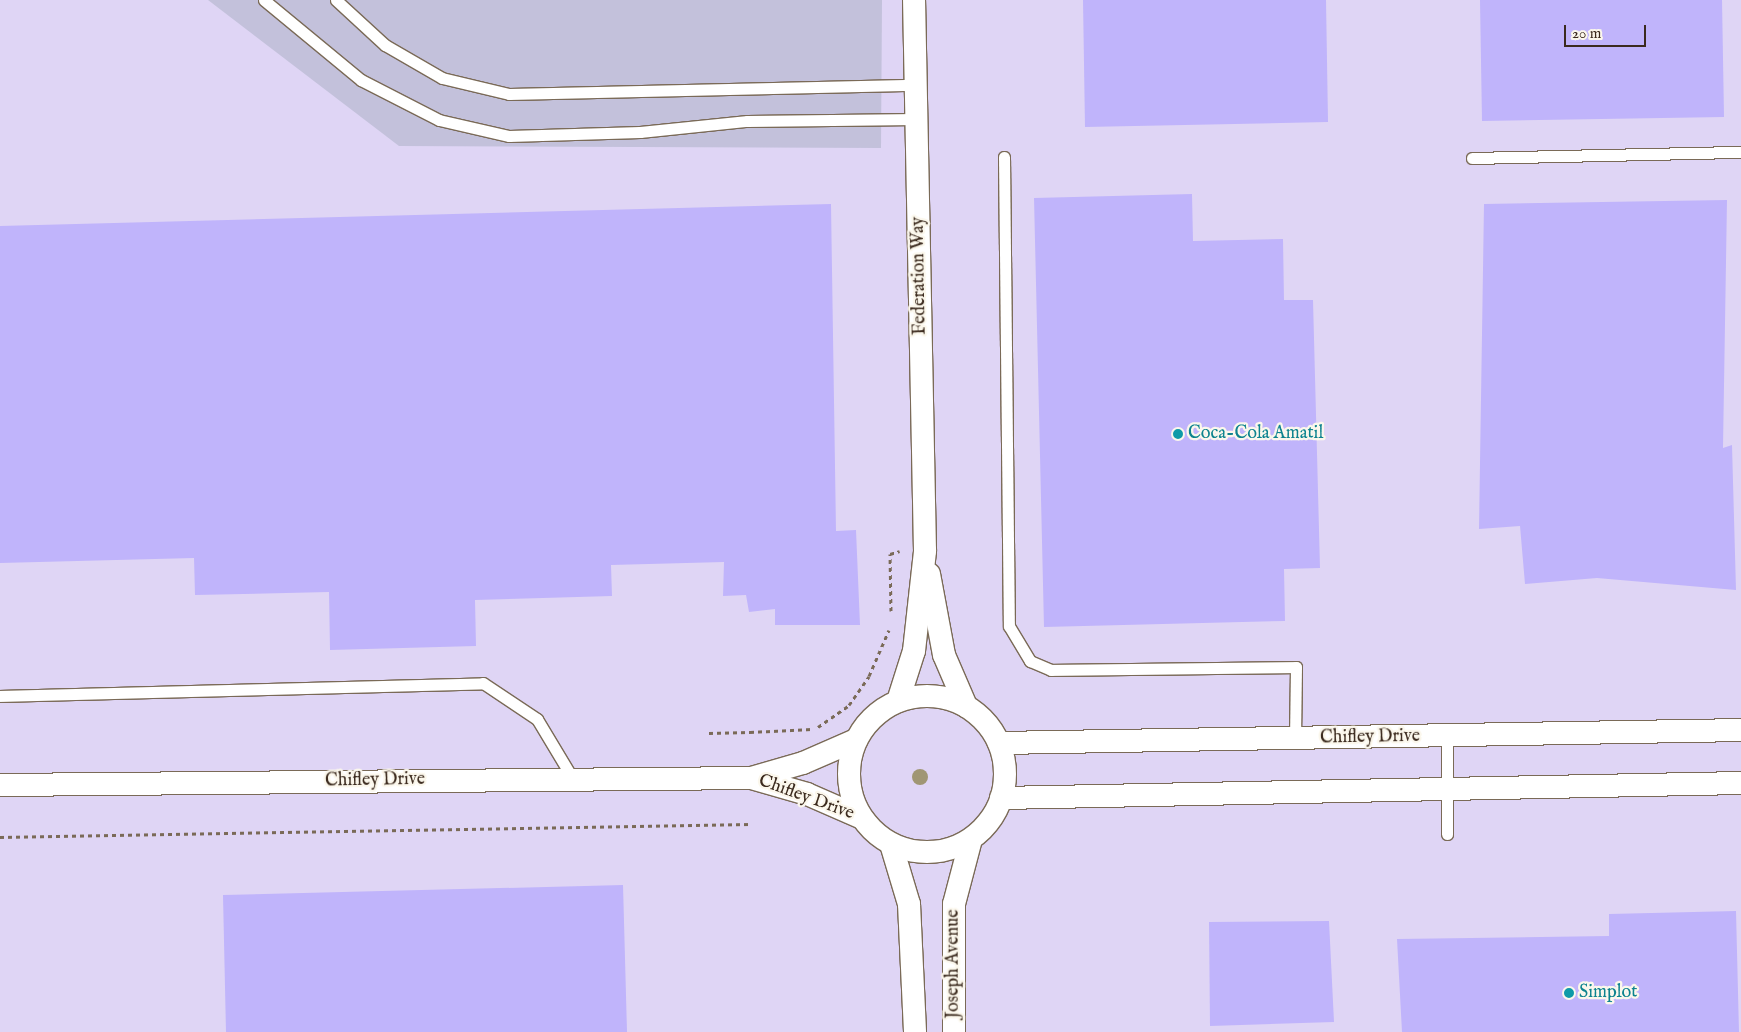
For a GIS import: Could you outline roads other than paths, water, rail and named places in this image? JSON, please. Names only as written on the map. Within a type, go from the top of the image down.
[{"type":"street","name":"Federation Way","points":[[898,701],[914,651],[925,551],[914,0]]},
{"type":"street","name":"Federation Way","points":[[925,551],[944,655],[966,706]]},
{"type":"street","points":[[921,696],[966,706],[985,722],[998,743],[1004,770],[1001,798],[989,821],[971,839],[931,852],[891,844],[862,818],[850,784],[849,766],[856,740],[881,710],[898,701],[921,696]]},
{"type":"street","name":"Chifley Drive","points":[[998,743],[1741,730]]},
{"type":"street","name":"Chifley Drive","points":[[0,785],[751,778],[803,763],[856,740]]},
{"type":"street","name":"Chifley Drive","points":[[751,778],[807,794],[862,818]]},
{"type":"street","points":[[1001,798],[1741,783]]},
{"type":"street","name":"Joseph Avenue","points":[[954,1032],[954,904],[971,839]]},
{"type":"street","points":[[891,844],[909,904],[915,1032]]},
{"type":"lane","points":[[264,0],[361,80],[439,120],[509,136],[640,132],[747,121],[917,119]]},
{"type":"lane","points":[[336,0],[385,45],[442,78],[509,94],[916,85]]},
{"type":"lane","points":[[1472,158],[1741,152]]},
{"type":"lane","points":[[1004,157],[1009,626],[1030,661],[1051,670],[1296,666],[1295,739]]},
{"type":"lane","points":[[0,696],[483,683],[537,719],[573,779]]},
{"type":"lane","points":[[1447,736],[1447,834]]},
{"type":"place","name":"Coca-Cola Amatil","points":[[1178,434]]},
{"type":"place","name":"Simplot","points":[[1569,993]]}]
